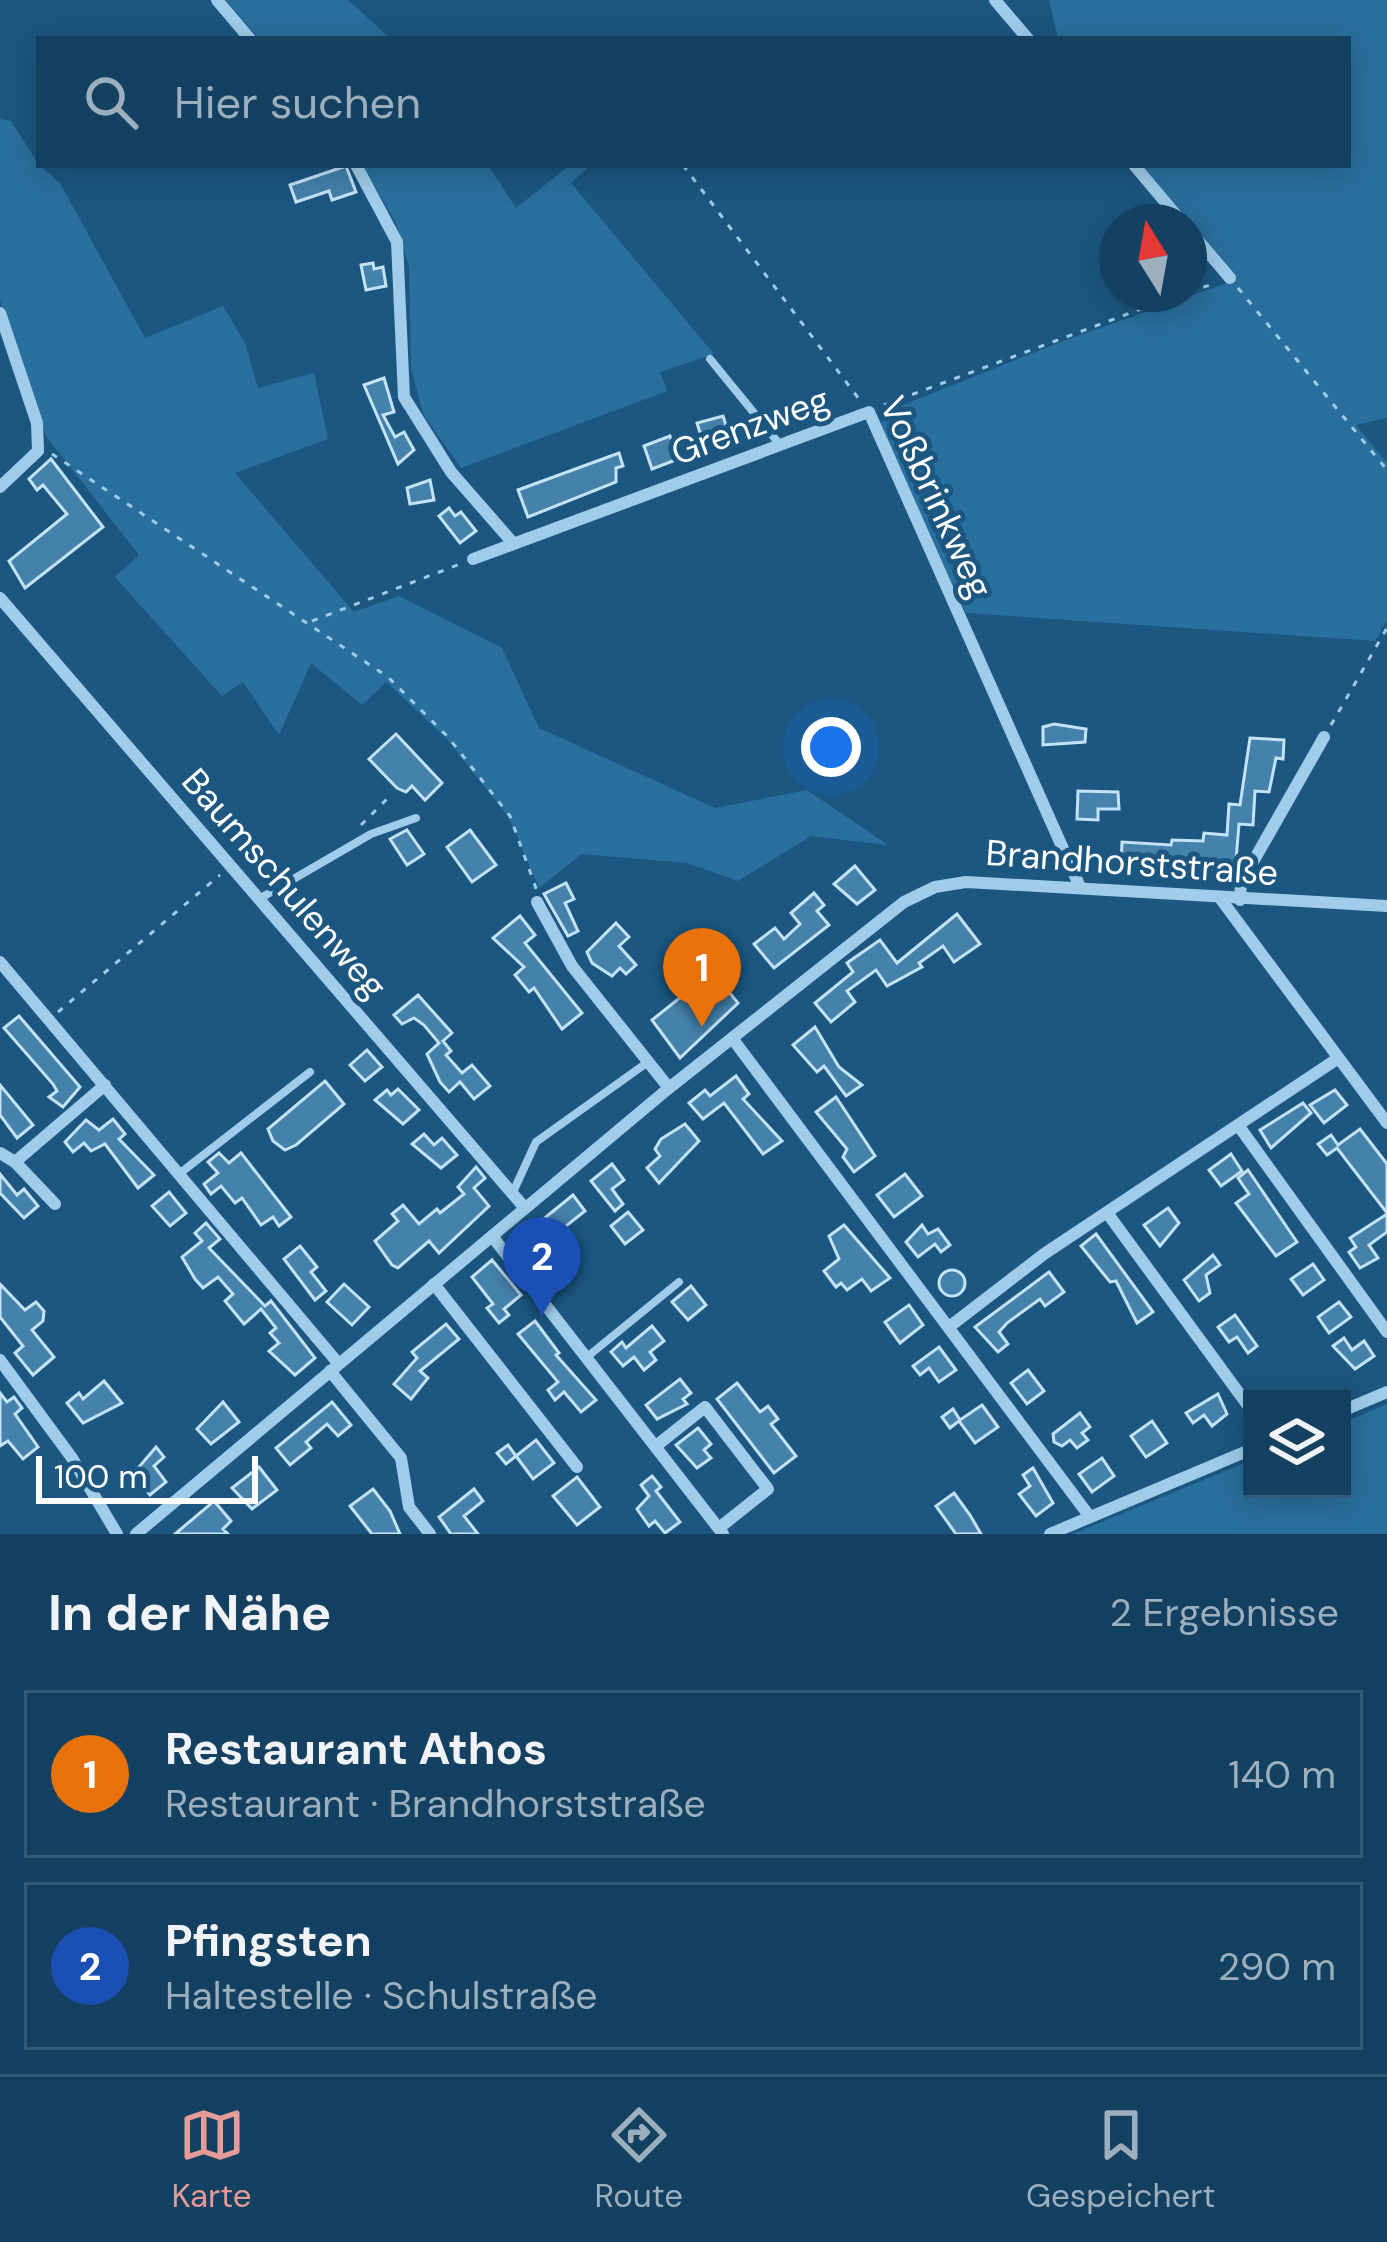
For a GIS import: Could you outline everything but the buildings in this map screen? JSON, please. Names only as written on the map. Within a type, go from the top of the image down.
[{"type":"street","points":[[217,0],[247,36]]},
{"type":"street","points":[[995,0],[1025,36]]},
{"type":"street","points":[[358,168],[397,242],[404,397],[451,472],[513,543]]},
{"type":"street","points":[[1137,168],[1167,204]]},
{"type":"street","points":[[1207,251],[1230,278]]},
{"type":"street","points":[[0,313],[37,423],[38,451],[0,487]]},
{"type":"street","name":"Grenzweg","points":[[473,560],[868,412]]},
{"type":"street","name":"Voßbrinkweg","points":[[868,412],[1080,887]]},
{"type":"street","name":"Baumschulenweg","points":[[0,598],[524,1207]]},
{"type":"street","points":[[1240,900],[1241,883],[1324,737]]},
{"type":"street","name":"Brandhorststraße","points":[[136,1534],[524,1207],[904,902],[935,887],[966,882],[1387,907]]},
{"type":"street","points":[[1220,898],[1387,1123]]},
{"type":"street","points":[[537,902],[572,966],[669,1088]]},
{"type":"street","points":[[0,962],[334,1367],[401,1458],[409,1507],[430,1534]]},
{"type":"street","points":[[732,1038],[1090,1517]]},
{"type":"street","points":[[949,1327],[1044,1254],[1337,1059]]},
{"type":"street","points":[[15,1162],[105,1085]]},
{"type":"street","points":[[1238,1125],[1387,1332]]},
{"type":"street","points":[[0,1153],[56,1204]]},
{"type":"street","points":[[1108,1214],[1243,1400]]},
{"type":"street","points":[[492,1236],[721,1531],[768,1489],[705,1407],[656,1446]]},
{"type":"street","points":[[434,1284],[577,1467]]},
{"type":"street","points":[[0,1360],[72,1458],[117,1534]]},
{"type":"street","points":[[1351,1407],[1387,1392]]},
{"type":"street","points":[[1050,1534],[1243,1453]]},
{"type":"lane","points":[[710,359],[781,446]]},
{"type":"lane","points":[[259,899],[371,834],[416,818]]},
{"type":"lane","points":[[512,1193],[536,1142],[648,1062]]},
{"type":"lane","points":[[179,1174],[310,1072]]},
{"type":"lane","points":[[586,1357],[679,1282]]},
{"type":"path","name":"Voßbrinkweg","points":[[685,168],[868,412]]},
{"type":"path","points":[[1207,286],[1230,278],[1387,470]]},
{"type":"path","name":"Grenzweg","points":[[868,412],[1126,312]]},
{"type":"path","points":[[38,451],[54,454],[388,677],[448,737],[510,816],[537,902]]},
{"type":"path","points":[[310,622],[473,560]]},
{"type":"path","points":[[1324,737],[1387,628]]},
{"type":"path","points":[[49,1020],[231,867]]},
{"type":"shaded area","points":[[226,0],[348,0],[388,36],[256,36]]},
{"type":"shaded area","points":[[1049,0],[1387,0],[1387,418],[1356,425],[1387,463],[1387,620],[1375,641],[966,613],[880,428],[883,413],[1145,312],[1207,312],[1207,290],[1229,282],[1207,253],[1207,204],[1170,204],[1142,168],[1351,168],[1351,36],[1057,36]]},
{"type":"shaded area","points":[[0,119],[11,121],[36,160],[36,168],[60,183],[145,338],[223,306],[245,343],[258,388],[314,373],[328,439],[235,473],[354,612],[399,596],[502,648],[539,728],[715,808],[807,790],[888,845],[811,836],[738,881],[687,863],[582,854],[539,888],[509,818],[447,739],[386,682],[362,705],[311,663],[279,735],[243,682],[222,696],[115,577],[139,555],[46,436],[0,300]]},
{"type":"shaded area","points":[[364,168],[490,168],[516,208],[566,168],[588,168],[571,183],[714,354],[660,372],[667,391],[461,468],[424,416],[411,369],[409,267],[396,223]]},
{"type":"shaded area","points":[[1387,1404],[1387,1534],[1073,1534],[1243,1464],[1243,1498],[1351,1498],[1351,1419]]},
{"type":"place","name":"Restaurant Athos","points":[[702,1027]]},
{"type":"place","name":"Pfingsten","points":[[542,1316]]}]
